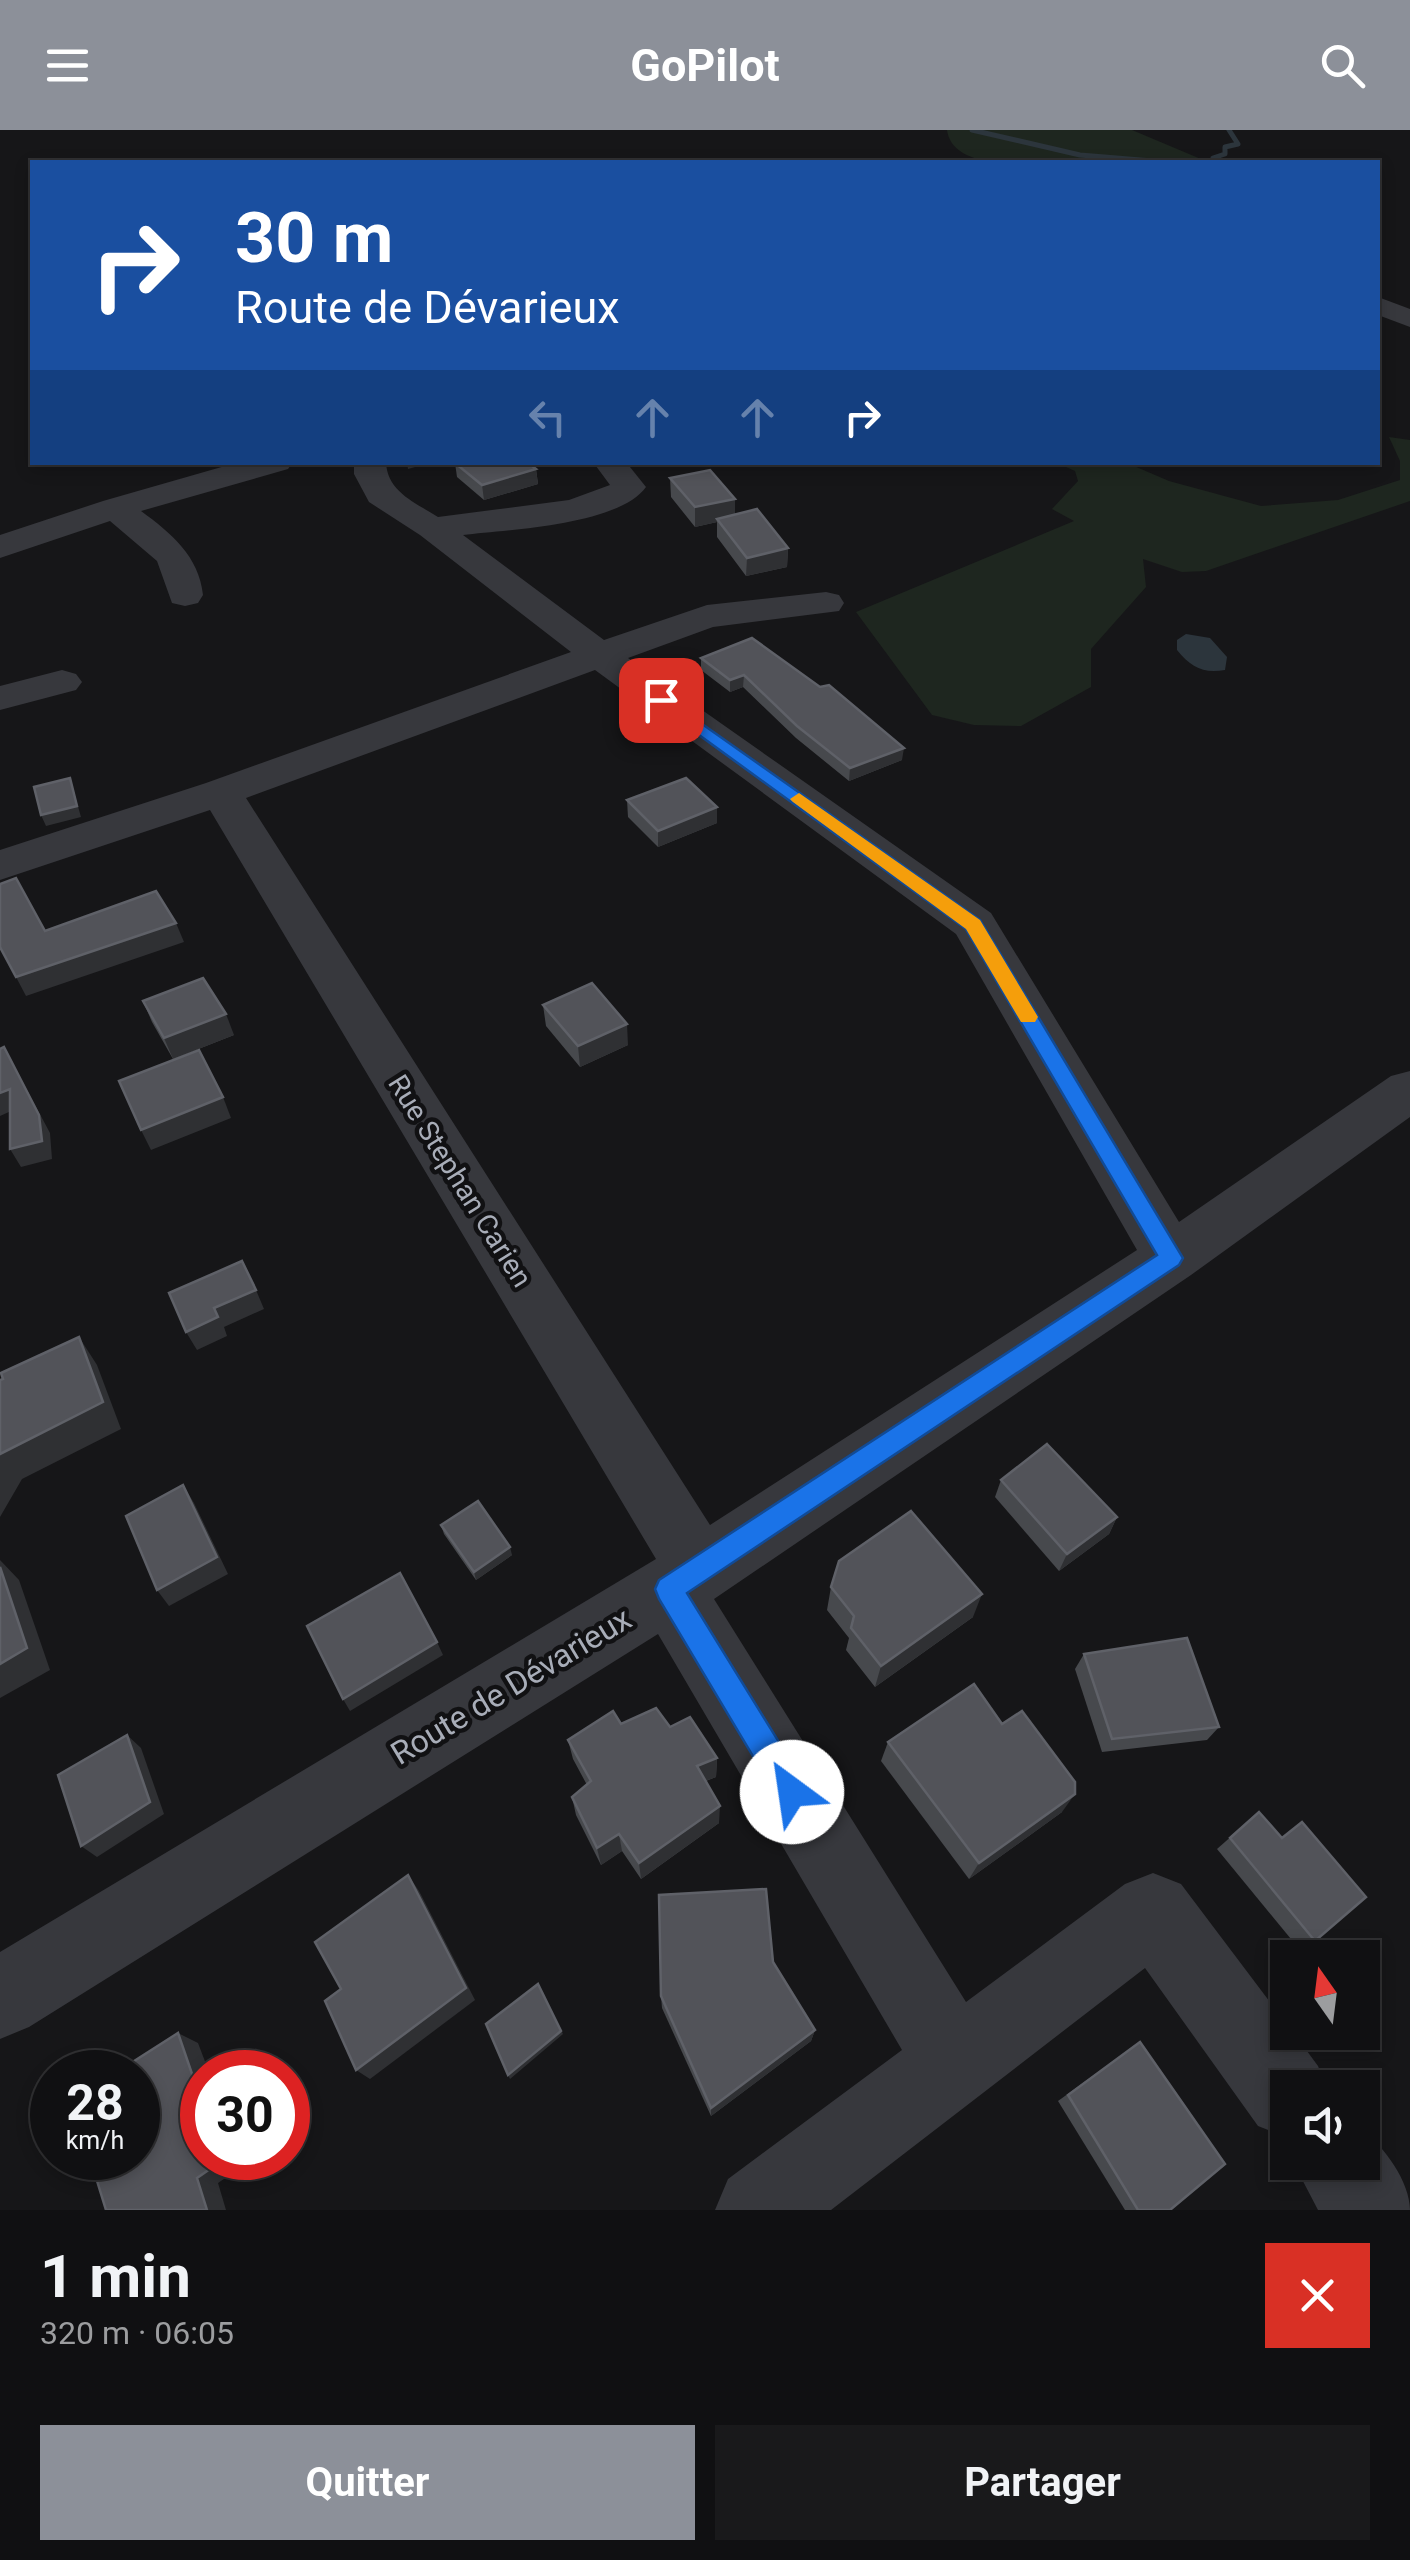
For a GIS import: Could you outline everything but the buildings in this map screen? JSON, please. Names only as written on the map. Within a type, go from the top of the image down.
[{"type":"street","points":[[1380,306],[1409,318]]},
{"type":"street","points":[[0,547],[116,508],[266,465]]},
{"type":"street","points":[[370,465],[370,474],[381,495],[432,528],[599,655],[974,924],[1171,1258]]},
{"type":"street","points":[[432,528],[585,508],[616,499],[629,487],[611,465]]},
{"type":"street","points":[[116,508],[168,550],[186,577],[185,595]]},
{"type":"street","points":[[0,866],[221,792],[708,616],[826,603]]},
{"type":"street","points":[[0,698],[62,682]]},
{"type":"street","name":"Rue Stephan Carien","points":[[221,792],[684,1579],[956,2062]]},
{"type":"street","name":"Route de Dévarieux","points":[[0,1998],[684,1579],[1171,1258],[1410,1090]]},
{"type":"street","points":[[760,2210],[1153,1912],[1270,2071]]},
{"type":"street","points":[[1349,2180],[1371,2210]]},
{"type":"shaded area","points":[[947,130],[1132,130],[1203,160],[981,160],[956,148]]},
{"type":"shaded area","points":[[1389,437],[1410,440],[1410,501],[1206,571],[1182,572],[1143,559],[1146,587],[1091,649],[1091,687],[1021,726],[974,725],[932,715],[856,612],[1074,521],[1052,509],[1078,481],[1075,471],[1062,465],[1132,465],[1169,481],[1261,506],[1338,500],[1400,480],[1400,461]]},
{"type":"shaded area","points":[[1186,634],[1210,638],[1227,657],[1225,670],[1204,670],[1187,661],[1177,650],[1177,640]]},
{"type":"waterway","points":[[972,130],[1080,155],[1141,160]]},
{"type":"waterway","points":[[1213,158],[1225,154],[1225,147],[1238,144],[1229,130]]},
{"type":"slow traffic","points":[[799,799],[974,924],[1028,1017]]},
{"type":"route","points":[[661,700],[974,924],[1171,1258],[669,1589],[792,1792]]}]
